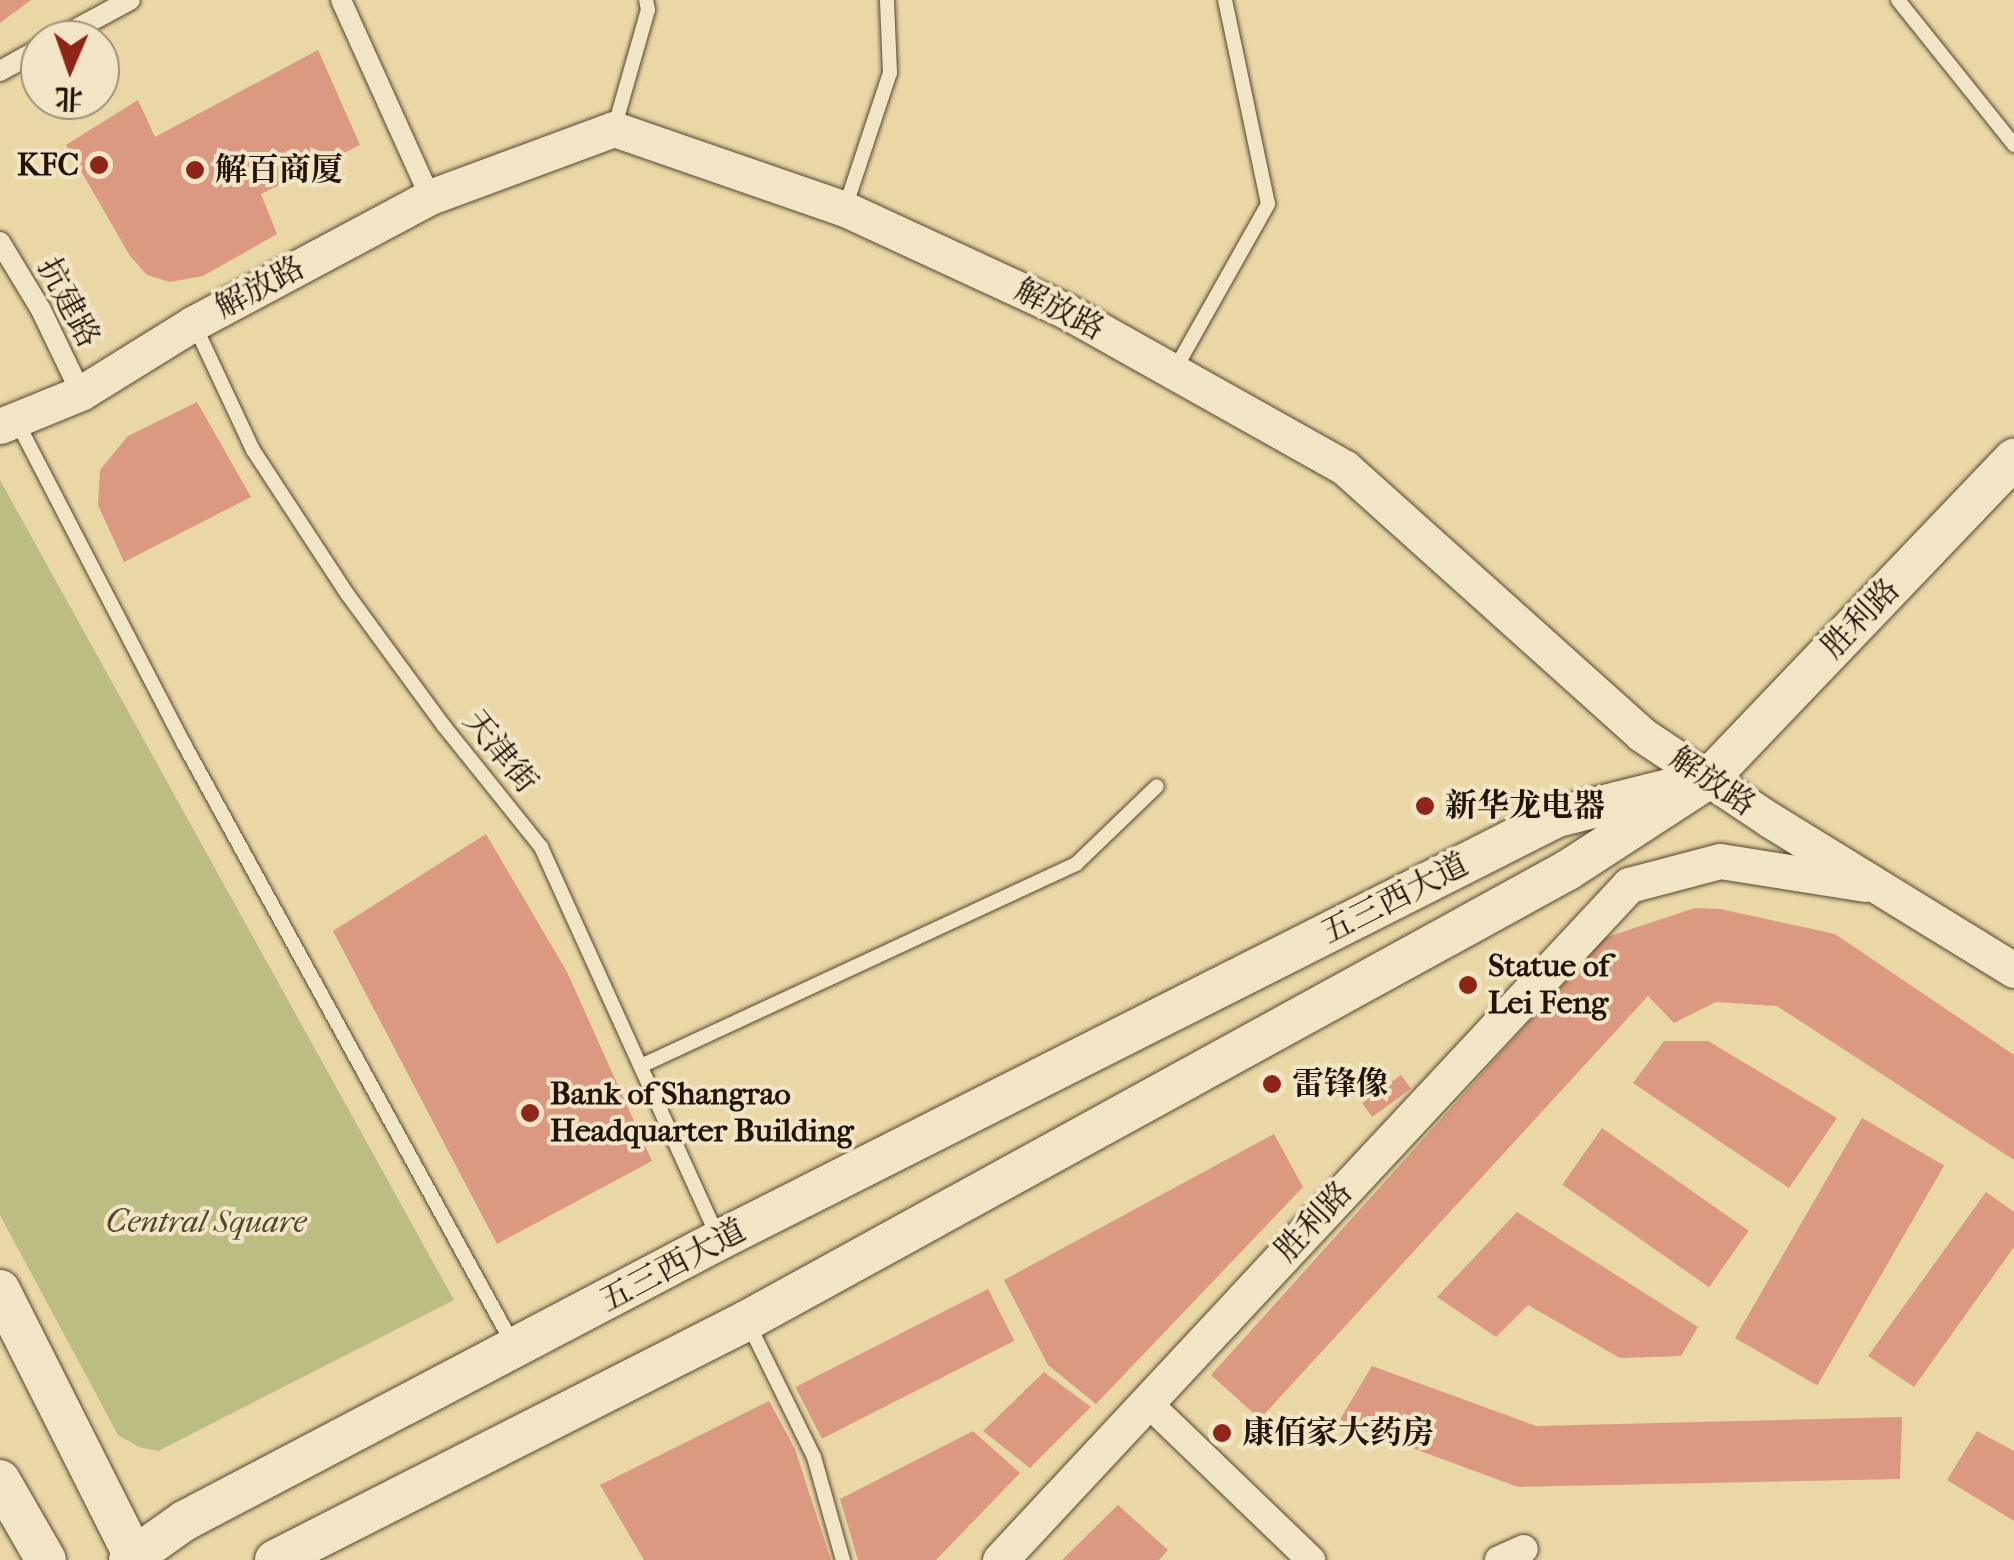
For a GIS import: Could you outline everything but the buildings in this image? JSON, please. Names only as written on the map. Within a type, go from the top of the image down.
[{"type":"main road","name":"胜利路","points":[[1708,779],[2014,459]]},
{"type":"main road","name":"五三西大道","points":[[133,1559],[184,1521],[719,1240],[1557,817],[1708,779]]},
{"type":"main road","name":"五三西大道","points":[[276,1560],[746,1321],[1568,870],[1708,779]]},
{"type":"main road","points":[[0,1290],[133,1559]]},
{"type":"main road","points":[[0,1480],[46,1560]]},
{"type":"street","points":[[93,20],[130,0]]},
{"type":"street","points":[[341,0],[430,197]]},
{"type":"street","name":"解放路","points":[[8,424],[81,393],[194,323],[430,197],[614,130],[845,209],[1064,310],[1346,468],[1641,734],[2014,970]]},
{"type":"street","name":"抗建路","points":[[0,242],[41,310],[81,393]]},
{"type":"street","name":"胜利路","points":[[1000,1560],[1628,885],[1720,861],[1884,887]]},
{"type":"street","points":[[1147,1402],[1311,1560]]},
{"type":"lane","points":[[614,130],[648,10],[646,0]]},
{"type":"lane","points":[[845,209],[890,74],[887,0]]},
{"type":"lane","points":[[1174,372],[1268,204],[1225,0]]},
{"type":"lane","points":[[1898,0],[2014,144]]},
{"type":"lane","name":"天津街","points":[[194,323],[253,450],[348,595],[541,847],[719,1240]]},
{"type":"lane","points":[[8,424],[516,1349]]},
{"type":"lane","points":[[640,1066],[1076,864],[1157,786]]},
{"type":"lane","points":[[746,1321],[814,1457],[844,1560]]},
{"type":"green space","name":"Central Square","points":[[0,480],[454,1300],[158,1451],[139,1447],[118,1435],[0,1215]]},
{"type":"place","name":"KFC","points":[[99,165]]},
{"type":"place","name":"解百商厦","points":[[195,170]]},
{"type":"place","name":"新华龙电器","points":[[1425,806]]},
{"type":"place","name":"Statue of Lei Feng","points":[[1468,985]]},
{"type":"place","name":"雷锋像","points":[[1272,1084]]},
{"type":"place","name":"Bank of Shangrao Headquarter Building","points":[[530,1113]]},
{"type":"place","name":"康佰家大药房","points":[[1222,1433]]}]
